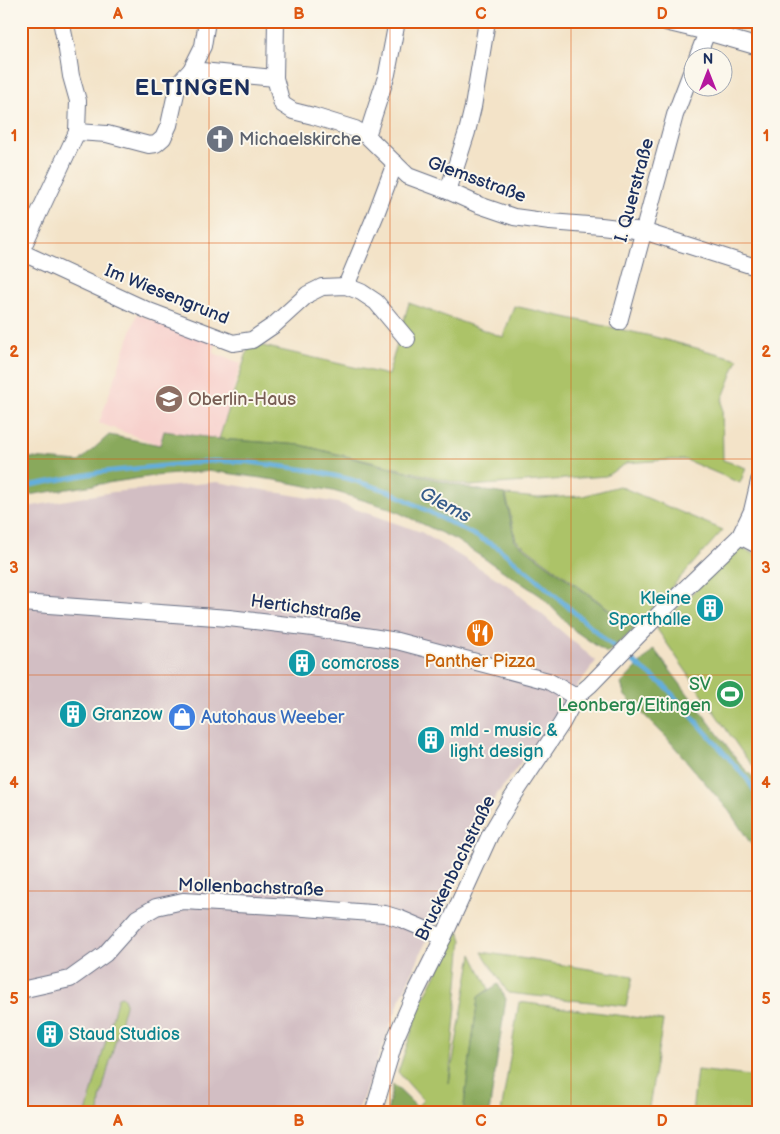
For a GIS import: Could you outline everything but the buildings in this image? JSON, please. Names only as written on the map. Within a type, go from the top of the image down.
[{"type":"street","points":[[21,251],[77,132],[78,101],[71,76],[61,21]]},
{"type":"street","points":[[77,132],[107,134],[149,146],[156,144],[163,138],[169,125],[178,84],[191,70],[203,46],[207,21]]},
{"type":"street","name":"Glemsstraße","points":[[276,21],[275,78],[282,104],[292,111],[355,128],[367,136],[408,176],[514,217],[643,232],[759,268]]},
{"type":"street","points":[[367,136],[387,74],[397,21]]},
{"type":"street","points":[[448,191],[473,107],[487,21]]},
{"type":"street","points":[[661,21],[759,47]]},
{"type":"street","points":[[701,48],[707,32]]},
{"type":"street","points":[[191,70],[275,78]]},
{"type":"street","name":"I. Querstraße","points":[[618,322],[675,115],[682,96]]},
{"type":"street","points":[[395,163],[346,286],[361,292],[376,302],[407,339]]},
{"type":"street","name":"Im Wiesengrund","points":[[21,251],[148,311],[234,343],[252,340],[274,325],[308,294],[322,288],[346,286]]},
{"type":"street","name":"Bruckenbachstraße","points":[[373,1113],[380,1084],[396,1037],[412,1000],[443,938],[490,835],[510,801],[562,723],[576,697],[740,536],[752,511],[759,481]]},
{"type":"street","points":[[740,536],[759,546]]},
{"type":"street","name":"Hertichstraße","points":[[21,603],[229,618],[314,628],[397,641],[548,681],[576,697]]},
{"type":"street","name":"Mollenbachstraße","points":[[21,990],[70,979],[105,954],[137,918],[156,907],[183,901],[385,914],[443,938]]},
{"type":"shaded area","name":"Oberlin-Haus","points":[[137,314],[216,342],[213,353],[241,363],[219,439],[164,432],[160,445],[99,423]]},
{"type":"shaded area","points":[[217,482],[338,503],[421,532],[509,586],[596,661],[495,797],[446,897],[402,995],[357,1113],[21,1113],[21,508],[113,492]]},
{"type":"green space","points":[[409,303],[503,337],[514,306],[651,336],[738,359],[722,400],[723,460],[746,468],[740,483],[686,460],[666,460],[627,463],[606,476],[470,486],[301,445],[219,439],[250,343],[388,375]]},
{"type":"green space","points":[[164,431],[219,439],[301,445],[473,489],[505,494],[515,541],[635,629],[607,653],[575,631],[541,596],[456,540],[389,508],[333,491],[212,471],[154,476],[21,496],[21,457],[79,462],[109,435],[160,445]]},
{"type":"green space","points":[[619,486],[723,530],[635,628],[516,540],[506,495],[538,498],[583,496]]},
{"type":"green space","name":"SV Leonberg/Eltingen","points":[[738,547],[759,556],[759,772],[746,758],[657,629]]},
{"type":"green space","points":[[654,649],[742,766],[759,783],[759,856],[729,811],[667,738],[625,696],[621,684]]},
{"type":"green space","points":[[459,931],[462,940],[449,1083],[472,954],[489,989],[478,997],[463,1113],[419,1113],[417,1107],[423,1100],[398,1072],[422,1001]]},
{"type":"green space","points":[[482,952],[633,976],[626,1006],[508,993]]},
{"type":"green space","points":[[498,984],[506,999],[489,1113],[463,1113],[478,997]]},
{"type":"green space","points":[[122,996],[125,1000],[125,1005],[100,1099],[99,1113],[86,1113],[118,997]]},
{"type":"green space","points":[[519,1002],[663,1021],[648,1113],[501,1113]]},
{"type":"green space","points":[[697,1070],[759,1077],[759,1113],[692,1113]]},
{"type":"green space","points":[[393,1084],[417,1107],[419,1113],[387,1113]]},
{"type":"waterway","name":"Glems","points":[[21,487],[101,472],[213,461],[248,462],[309,470],[349,479],[391,492],[497,547],[534,577],[608,642],[666,687],[747,779],[759,798]]},
{"type":"place","name":"Michaelskirche","points":[[220,139]]},
{"type":"place","name":"Oberlin-Haus","points":[[169,399]]},
{"type":"place","name":"Kleine Sporthalle","points":[[710,608]]},
{"type":"place","name":"Panther Pizza","points":[[480,633]]},
{"type":"place","name":"comcross","points":[[302,663]]},
{"type":"place","name":"SV Leonberg/Eltingen","points":[[730,694]]},
{"type":"place","name":"Granzow","points":[[73,714]]},
{"type":"place","name":"Autohaus Weeber","points":[[182,717]]},
{"type":"place","name":"mld - music & light design","points":[[431,740]]},
{"type":"place","name":"Staud Studios","points":[[50,1034]]},
{"type":"district","name":"ELTINGEN","points":[[193,87]]}]
